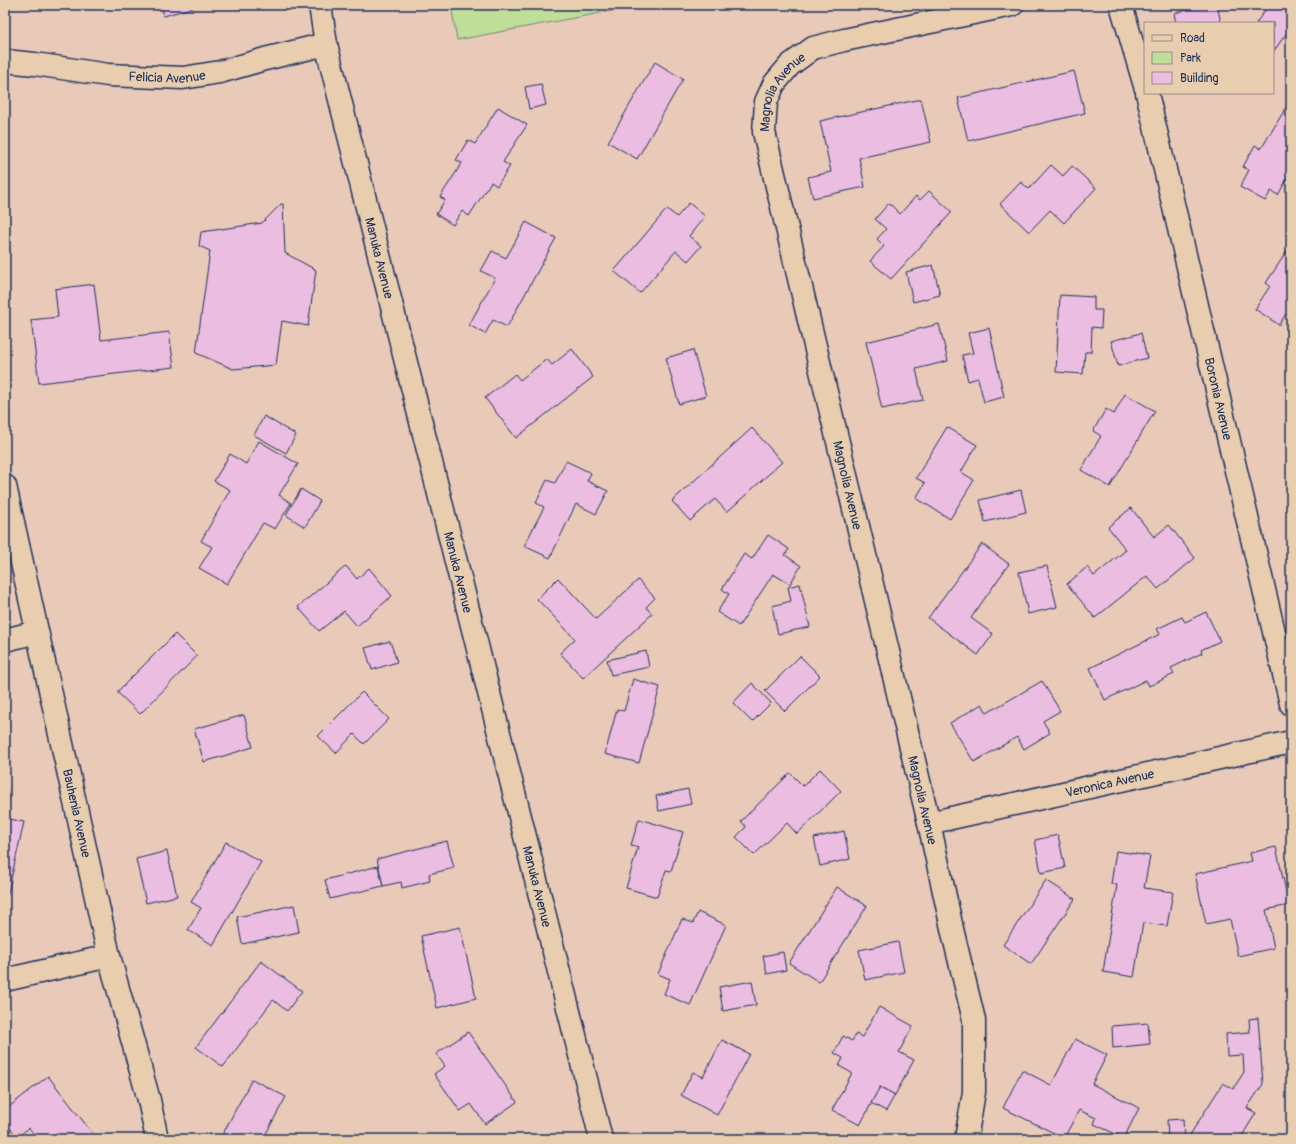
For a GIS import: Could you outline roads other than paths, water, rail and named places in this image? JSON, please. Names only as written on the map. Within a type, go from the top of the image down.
[{"type":"street","name":"Manuka Avenue","points":[[320,5],[326,44],[601,1139]]},
{"type":"street","name":"Magnolia Avenue","points":[[966,1139],[974,1092],[974,1020],[952,933],[928,823],[764,132],[766,102],[774,84],[790,65],[813,48],[844,40],[1012,5]]},
{"type":"street","points":[[1121,5],[1144,83]]},
{"type":"street","name":"Felicia Avenue","points":[[5,61],[108,75],[182,78],[220,72],[326,44]]},
{"type":"street","name":"Boronia Avenue","points":[[1147,94],[1291,704]]},
{"type":"street","name":"Bauhenia Avenue","points":[[5,486],[109,956],[149,1100],[156,1139]]},
{"type":"street","points":[[5,640],[37,632]]},
{"type":"street","name":"Veronica Avenue","points":[[928,823],[1291,742]]},
{"type":"street","points":[[5,980],[109,956]]}]
